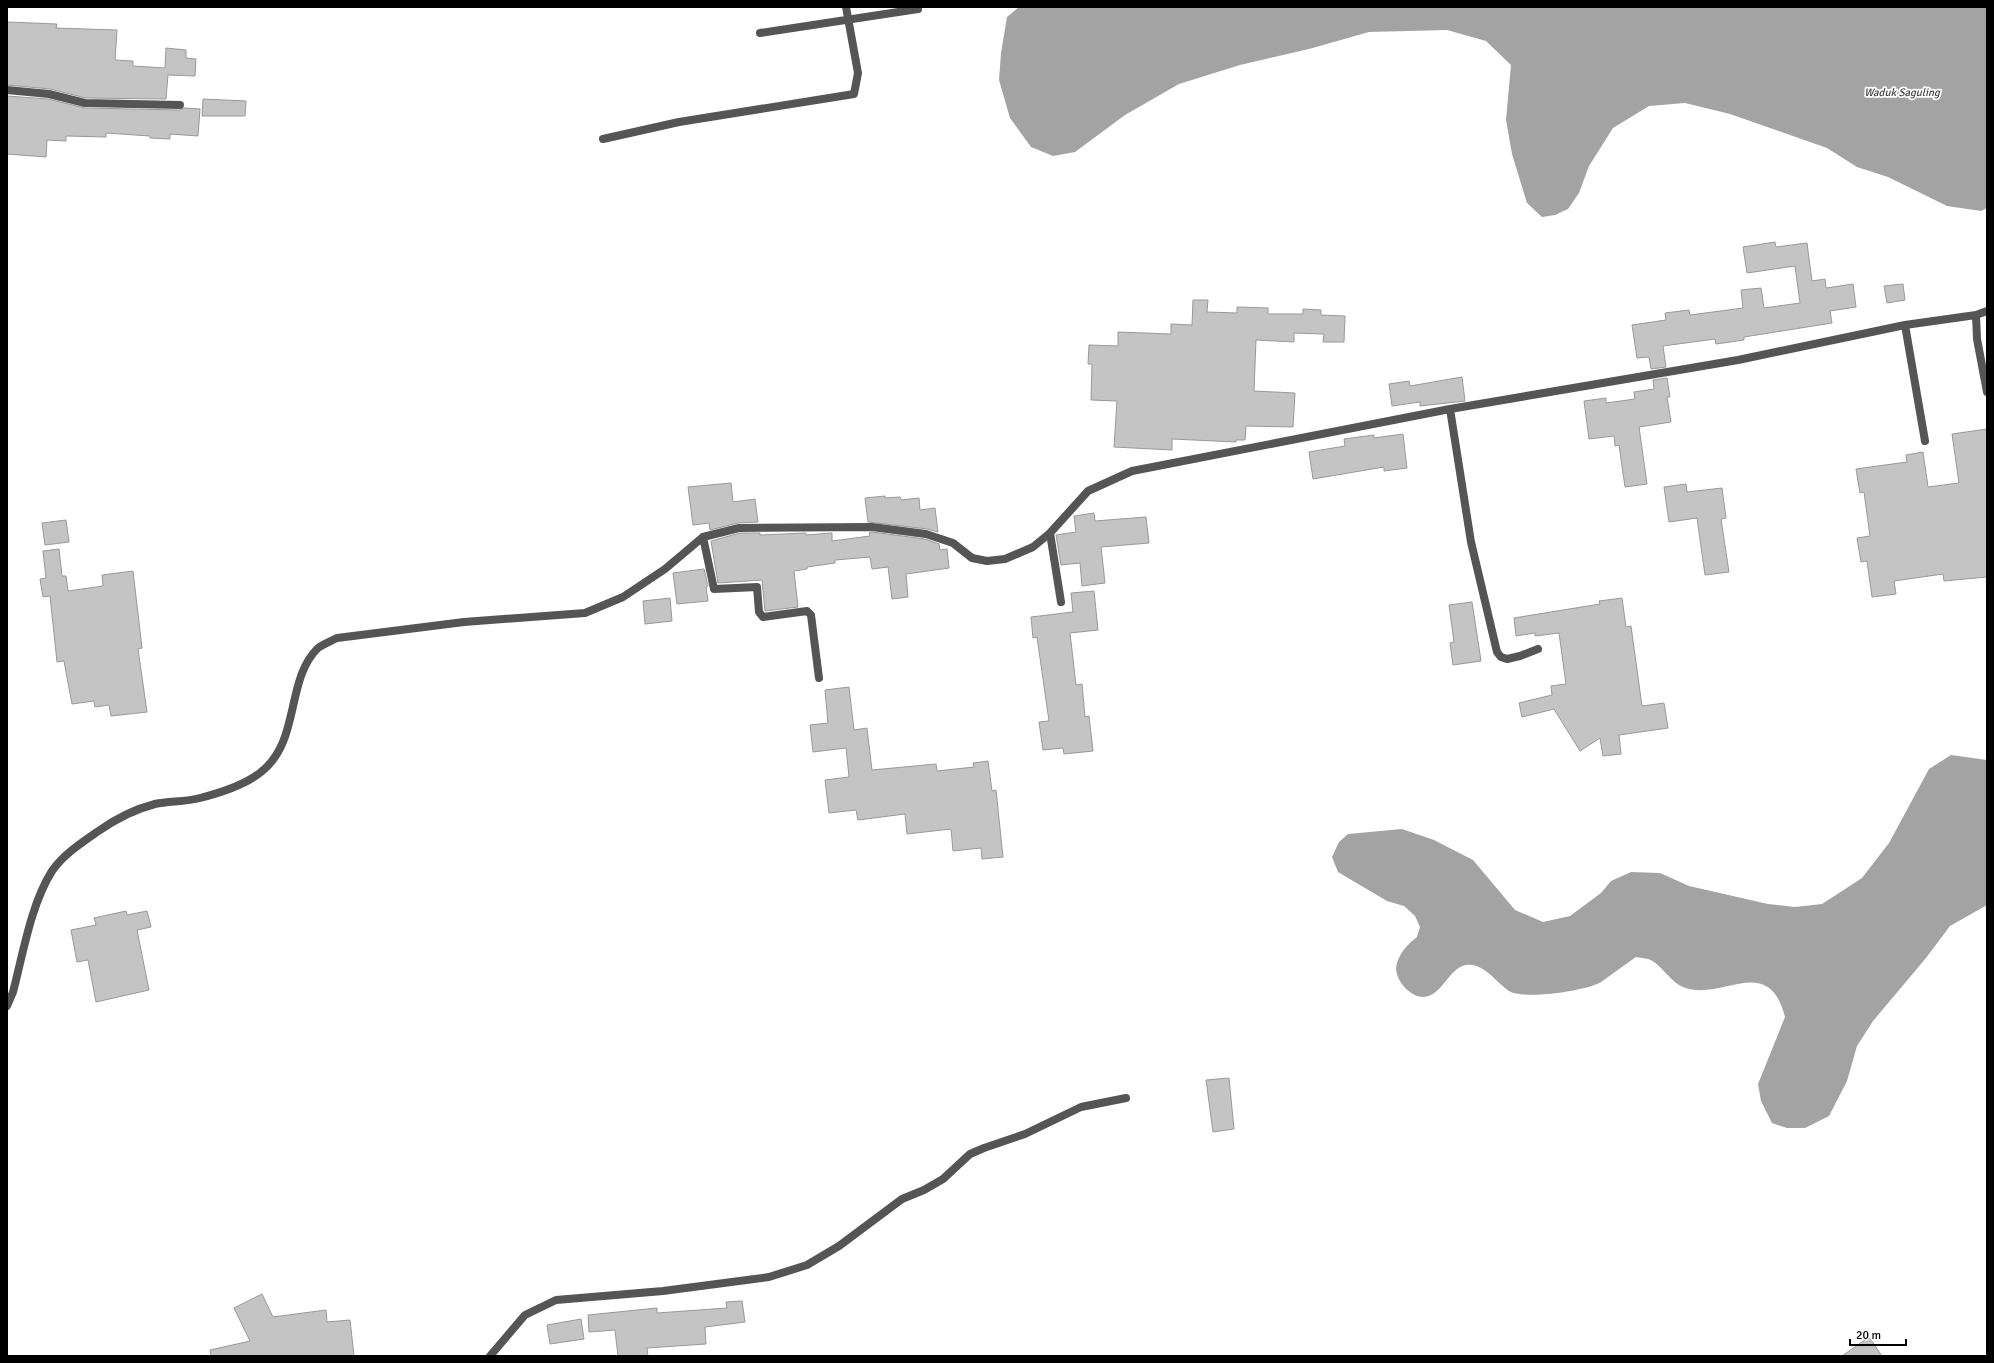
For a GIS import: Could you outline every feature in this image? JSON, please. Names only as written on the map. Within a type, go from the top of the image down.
[{"type":"street","points":[[603,139],[680,122],[854,94],[858,73],[846,7]]},
{"type":"street","points":[[760,33],[918,9]]},
{"type":"street","points":[[7,90],[49,94],[85,103],[180,105]]},
{"type":"street","points":[[7,1006],[13,992],[38,899],[53,870],[76,846],[114,821],[154,804],[199,798],[237,786],[261,772],[273,759],[285,739],[302,674],[311,657],[319,647],[337,638],[464,622],[585,613],[623,597],[665,569],[703,537],[739,528],[872,527],[926,534],[953,543],[972,558],[987,561],[1005,559],[1033,547],[1050,533],[1088,491],[1132,471],[1450,409],[1738,360],[1906,325],[1976,315],[1987,311]]},
{"type":"street","points":[[1976,315],[1977,339],[1987,392]]},
{"type":"street","points":[[1906,325],[1925,441]]},
{"type":"street","points":[[1450,409],[1471,542],[1497,652],[1500,658],[1507,658],[1538,649]]},
{"type":"street","points":[[1050,533],[1061,602]]},
{"type":"street","points":[[703,537],[714,589],[757,587],[759,612],[763,616],[807,611],[811,615],[818,678]]},
{"type":"street","points":[[490,1356],[525,1315],[556,1300],[663,1291],[769,1277],[807,1264],[839,1246],[902,1199],[924,1190],[943,1179],[970,1154],[1025,1134],[1081,1107],[1126,1098]]},
{"type":"water","name":"Waduk Saguling","points":[[1019,7],[1987,7],[1987,208],[1981,211],[1947,206],[1888,177],[1857,167],[1827,148],[1730,114],[1685,103],[1649,106],[1613,128],[1589,166],[1579,193],[1568,209],[1555,215],[1542,217],[1527,203],[1512,154],[1506,120],[1511,65],[1486,41],[1447,30],[1369,32],[1309,49],[1240,65],[1179,84],[1125,115],[1075,152],[1053,156],[1031,147],[1010,118],[999,80],[1001,53],[1007,17]]},
{"type":"water","points":[[1951,755],[1987,760],[1987,905],[1950,926],[1926,958],[1873,1021],[1857,1046],[1847,1081],[1829,1116],[1805,1128],[1787,1128],[1772,1123],[1761,1101],[1758,1084],[1785,1017],[1777,997],[1767,987],[1755,983],[1696,990],[1677,984],[1652,961],[1636,957],[1601,982],[1594,985],[1569,991],[1527,995],[1516,994],[1509,991],[1484,970],[1472,965],[1466,965],[1454,971],[1436,992],[1423,997],[1418,996],[1407,990],[1399,980],[1396,968],[1403,951],[1417,937],[1420,927],[1415,916],[1404,906],[1387,901],[1338,872],[1332,857],[1339,842],[1348,834],[1402,829],[1434,840],[1473,860],[1515,910],[1543,922],[1570,916],[1601,893],[1611,881],[1631,872],[1660,873],[1689,886],[1768,904],[1795,907],[1822,904],[1862,878],[1889,843],[1929,769]]},
{"type":"building","points":[[7,22],[57,24],[56,28],[117,30],[115,60],[133,61],[133,66],[165,68],[166,48],[186,50],[186,58],[196,59],[195,76],[168,75],[166,99],[86,98],[50,89],[7,85]]},
{"type":"building","points":[[7,96],[48,99],[85,108],[200,109],[198,136],[170,134],[170,139],[106,133],[106,137],[66,136],[66,141],[47,140],[46,157],[7,154]]},
{"type":"building","points":[[203,99],[246,101],[245,116],[202,116]]},
{"type":"building","points":[[1775,242],[1776,247],[1807,243],[1812,281],[1825,279],[1826,288],[1853,284],[1856,307],[1830,311],[1832,323],[1744,337],[1744,340],[1716,344],[1715,339],[1663,346],[1666,367],[1651,369],[1649,357],[1637,358],[1632,325],[1666,320],[1665,313],[1689,310],[1690,315],[1743,308],[1741,290],[1761,288],[1764,308],[1800,303],[1795,266],[1747,273],[1743,247]]},
{"type":"building","points":[[1903,284],[1905,300],[1887,303],[1884,286]]},
{"type":"building","points":[[1193,300],[1208,300],[1207,312],[1237,313],[1237,307],[1268,308],[1268,314],[1303,314],[1303,309],[1321,310],[1321,315],[1345,316],[1344,342],[1323,342],[1324,334],[1294,333],[1294,342],[1256,340],[1254,391],[1295,393],[1293,427],[1246,426],[1245,440],[1236,440],[1236,442],[1172,439],[1172,450],[1114,447],[1117,401],[1091,400],[1092,364],[1088,364],[1089,345],[1118,346],[1118,332],[1171,334],[1171,324],[1192,325]]},
{"type":"building","points":[[1462,377],[1465,401],[1420,406],[1420,402],[1392,406],[1389,384],[1409,381],[1410,386]]},
{"type":"building","points":[[1667,378],[1670,397],[1667,397],[1671,422],[1639,427],[1647,484],[1625,487],[1619,445],[1615,446],[1614,436],[1589,439],[1584,401],[1606,398],[1606,403],[1635,399],[1634,392],[1654,389],[1653,380]]},
{"type":"building","points":[[1987,429],[1987,577],[1944,581],[1943,574],[1894,581],[1896,594],[1872,597],[1867,561],[1861,562],[1857,538],[1870,536],[1864,492],[1860,493],[1856,469],[1907,462],[1906,455],[1923,452],[1928,487],[1959,483],[1952,434]]},
{"type":"building","points":[[1403,434],[1407,468],[1384,471],[1384,467],[1313,479],[1309,452],[1345,446],[1344,439],[1374,435],[1374,438]]},
{"type":"building","points":[[731,483],[733,502],[755,499],[758,522],[738,523],[710,530],[709,523],[693,525],[688,487]]},
{"type":"building","points":[[1686,484],[1687,492],[1722,488],[1726,518],[1721,519],[1729,572],[1705,575],[1697,518],[1669,522],[1664,487]]},
{"type":"building","points":[[885,496],[885,498],[900,497],[901,500],[919,498],[920,510],[935,508],[938,532],[927,529],[868,522],[865,498]]},
{"type":"building","points":[[1094,513],[1095,521],[1146,517],[1149,543],[1101,547],[1105,583],[1082,586],[1080,563],[1061,565],[1056,535],[1076,532],[1074,516]]},
{"type":"building","points":[[66,520],[69,542],[45,545],[42,523]]},
{"type":"building","points":[[872,532],[925,539],[939,544],[940,550],[947,549],[949,568],[906,574],[908,597],[892,599],[888,567],[872,569],[870,557],[835,560],[835,563],[807,567],[807,569],[794,571],[798,607],[765,611],[762,580],[718,583],[711,541],[740,533],[760,533],[760,535],[806,533],[806,535],[832,533],[832,541],[870,536],[869,533]]},
{"type":"building","points":[[59,549],[62,576],[66,576],[68,591],[103,586],[102,575],[133,571],[142,648],[138,649],[147,712],[111,716],[109,705],[95,707],[94,701],[72,704],[64,661],[57,662],[50,596],[43,597],[40,579],[46,578],[43,551]]},
{"type":"building","points":[[704,569],[708,586],[706,587],[708,601],[677,604],[673,573]]},
{"type":"building","points":[[1094,591],[1098,630],[1070,633],[1076,685],[1082,684],[1085,717],[1089,716],[1093,751],[1064,754],[1063,748],[1043,750],[1039,722],[1049,721],[1037,637],[1033,638],[1031,617],[1073,612],[1071,593]]},
{"type":"building","points":[[670,598],[672,621],[645,624],[643,601]]},
{"type":"building","points":[[1622,598],[1626,627],[1631,626],[1642,706],[1664,703],[1668,728],[1619,735],[1621,754],[1603,756],[1600,738],[1580,751],[1554,709],[1522,717],[1519,703],[1552,695],[1551,686],[1566,684],[1559,633],[1535,636],[1535,633],[1516,636],[1514,618],[1600,604],[1599,601]]},
{"type":"building","points":[[1472,602],[1481,661],[1453,665],[1450,643],[1454,642],[1449,605]]},
{"type":"building","points":[[849,687],[854,730],[867,728],[872,770],[936,764],[937,771],[974,767],[973,763],[988,761],[992,791],[996,790],[1003,857],[982,859],[981,848],[953,851],[951,829],[907,834],[905,814],[858,820],[856,810],[829,813],[825,780],[849,777],[846,748],[813,752],[810,725],[828,723],[825,690]]},
{"type":"building","points":[[126,911],[127,915],[147,911],[151,927],[137,930],[149,990],[96,1002],[88,960],[77,962],[71,930],[96,925],[94,918]]},
{"type":"building","points":[[1229,1078],[1234,1129],[1213,1132],[1206,1080]]},
{"type":"building","points":[[262,1294],[273,1317],[326,1310],[327,1322],[350,1320],[354,1356],[211,1356],[210,1350],[250,1341],[234,1308]]},
{"type":"building","points":[[742,1301],[745,1322],[705,1327],[706,1344],[647,1348],[648,1356],[618,1356],[615,1330],[589,1332],[588,1315],[657,1308],[657,1313],[727,1308],[726,1302]]},
{"type":"building","points":[[581,1319],[584,1339],[550,1344],[547,1325]]},
{"type":"building","points":[[1869,1337],[1882,1356],[1842,1356]]}]
